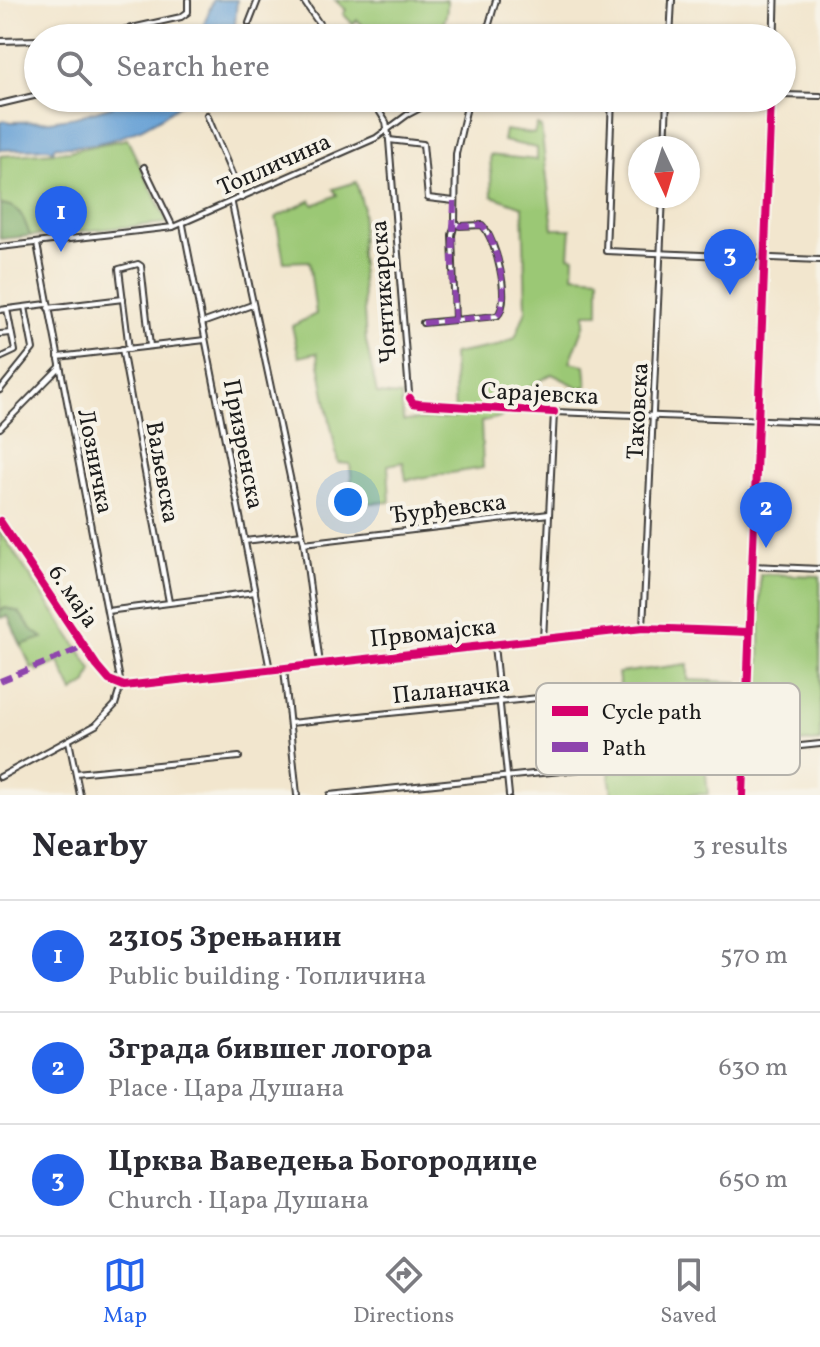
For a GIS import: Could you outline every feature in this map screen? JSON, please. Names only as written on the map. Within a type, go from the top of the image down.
[{"type":"street","points":[[150,24],[181,17],[188,12],[188,0]]},
{"type":"street","points":[[249,23],[258,0]]},
{"type":"street","points":[[303,0],[319,24]]},
{"type":"street","points":[[489,24],[496,0]]},
{"type":"street","points":[[671,24],[672,0]]},
{"type":"street","points":[[774,24],[775,0]]},
{"type":"street","points":[[0,41],[24,40]]},
{"type":"street","points":[[796,95],[820,96]]},
{"type":"street","points":[[0,104],[24,98]]},
{"type":"street","points":[[381,112],[388,131]]},
{"type":"street","name":"Топличина","points":[[0,247],[173,227],[376,138],[413,112]]},
{"type":"street","points":[[455,320],[452,235],[455,223],[456,154],[466,112]]},
{"type":"street","points":[[611,112],[606,251],[820,260]]},
{"type":"street","points":[[665,136],[666,112]]},
{"type":"street","points":[[747,683],[770,112]]},
{"type":"street","points":[[207,115],[242,198]]},
{"type":"street","name":"Чонтикарска","points":[[388,131],[410,398],[416,404],[450,406]]},
{"type":"street","points":[[389,140],[423,144],[428,198],[454,201]]},
{"type":"street","points":[[144,167],[173,227]]},
{"type":"street","points":[[231,202],[304,543],[320,664]]},
{"type":"street","name":"Таковска","points":[[643,628],[663,208]]},
{"type":"street","points":[[423,323],[493,317],[500,314],[503,308],[499,258],[488,232],[477,224],[460,226],[455,223]]},
{"type":"street","name":"Призренска","points":[[182,224],[270,670]]},
{"type":"street","name":"Лозничка","points":[[37,244],[121,685]]},
{"type":"street","points":[[129,349],[119,269],[138,264],[141,266],[150,346]]},
{"type":"street","points":[[0,310],[123,299]]},
{"type":"street","points":[[202,323],[252,305]]},
{"type":"street","points":[[0,390],[33,349],[25,307]]},
{"type":"street","points":[[7,309],[14,353],[25,361]]},
{"type":"street","points":[[0,334],[11,333]]},
{"type":"street","points":[[58,357],[205,340]]},
{"type":"street","name":"Ваљевска","points":[[122,349],[169,602]]},
{"type":"street","points":[[0,358],[14,353]]},
{"type":"street","points":[[0,428],[60,367]]},
{"type":"street","name":"Сарајевска","points":[[450,406],[820,422]]},
{"type":"street","points":[[543,640],[554,412]]},
{"type":"street","name":"Ђурђевска","points":[[304,543],[549,514]]},
{"type":"street","name":"6. маја","points":[[0,521],[97,666],[106,678],[121,685]]},
{"type":"street","points":[[245,541],[302,534]]},
{"type":"street","points":[[752,566],[820,569]]},
{"type":"street","points":[[107,611],[255,592]]},
{"type":"street","name":"Првомајска","points":[[121,685],[643,628],[749,632]]},
{"type":"street","points":[[494,645],[509,795]]},
{"type":"street","points":[[284,669],[297,795]]},
{"type":"street","points":[[0,777],[96,725],[109,713],[121,685]]},
{"type":"street","name":"Паланачка","points":[[290,723],[536,698]]},
{"type":"street","points":[[69,741],[80,795]]},
{"type":"street","points":[[800,746],[820,744]]},
{"type":"street","points":[[76,773],[239,757]]},
{"type":"street","points":[[330,795],[536,773]]},
{"type":"street","points":[[743,795],[744,775]]},
{"type":"green space","points":[[335,0],[447,0],[443,24],[361,24],[357,20],[353,24],[343,14],[346,10]]},
{"type":"green space","points":[[537,125],[541,127],[553,229],[571,229],[569,256],[574,257],[573,275],[599,277],[599,313],[585,313],[585,323],[570,362],[585,365],[587,386],[580,388],[552,374],[521,392],[521,402],[500,417],[481,422],[483,468],[406,480],[403,462],[388,465],[390,502],[354,504],[350,464],[338,463],[317,353],[299,357],[292,326],[316,314],[309,261],[284,262],[276,217],[311,200],[314,205],[337,195],[333,189],[356,182],[363,206],[360,253],[366,341],[377,394],[401,396],[403,421],[455,418],[453,354],[497,346],[515,338],[526,310],[523,207],[492,196],[490,155],[537,160],[537,148],[503,141],[505,130],[534,134]]},
{"type":"green space","points":[[127,139],[168,223],[30,236],[17,210],[0,204],[0,156],[69,151]]},
{"type":"green space","points":[[0,204],[17,210],[30,236],[0,239]]},
{"type":"green space","points":[[0,531],[92,669],[87,683],[73,692],[59,662],[37,671],[35,667],[32,669],[21,645],[42,637],[31,629],[19,612],[6,608],[0,610]]},
{"type":"green space","points":[[760,574],[820,576],[820,741],[800,743],[800,683],[760,683]]},
{"type":"green space","points":[[6,608],[19,612],[31,629],[43,638],[21,645],[8,616],[0,618],[0,610]]},
{"type":"green space","points":[[688,664],[688,680],[738,683],[619,683],[618,673]]},
{"type":"green space","points":[[609,775],[706,775],[708,794],[612,795]]},
{"type":"water","points":[[213,0],[237,0],[235,24],[204,24]]},
{"type":"water","points":[[92,112],[168,112],[142,128],[109,141],[55,146],[53,151],[49,148],[0,150],[0,123],[4,120],[50,121]]},
{"type":"marked path","points":[[454,201],[452,262],[455,320],[497,316],[501,309],[503,285],[492,243],[482,225],[460,226],[455,223]]},
{"type":"marked path","points":[[423,323],[455,320]]},
{"type":"marked path","points":[[0,681],[84,647]]},
{"type":"cycle path","points":[[747,683],[770,112]]},
{"type":"cycle path","points":[[410,398],[413,403],[419,404],[554,412]]},
{"type":"cycle path","points":[[0,521],[97,666],[109,680],[124,686],[643,628],[749,632]]},
{"type":"cycle path","points":[[743,795],[744,775]]},
{"type":"place","name":"23105 Зрењанин","points":[[61,252]]},
{"type":"place","name":"Црква Ваведења Богородице","points":[[730,295]]},
{"type":"place","name":"Зграда бившег логора","points":[[766,548]]}]
